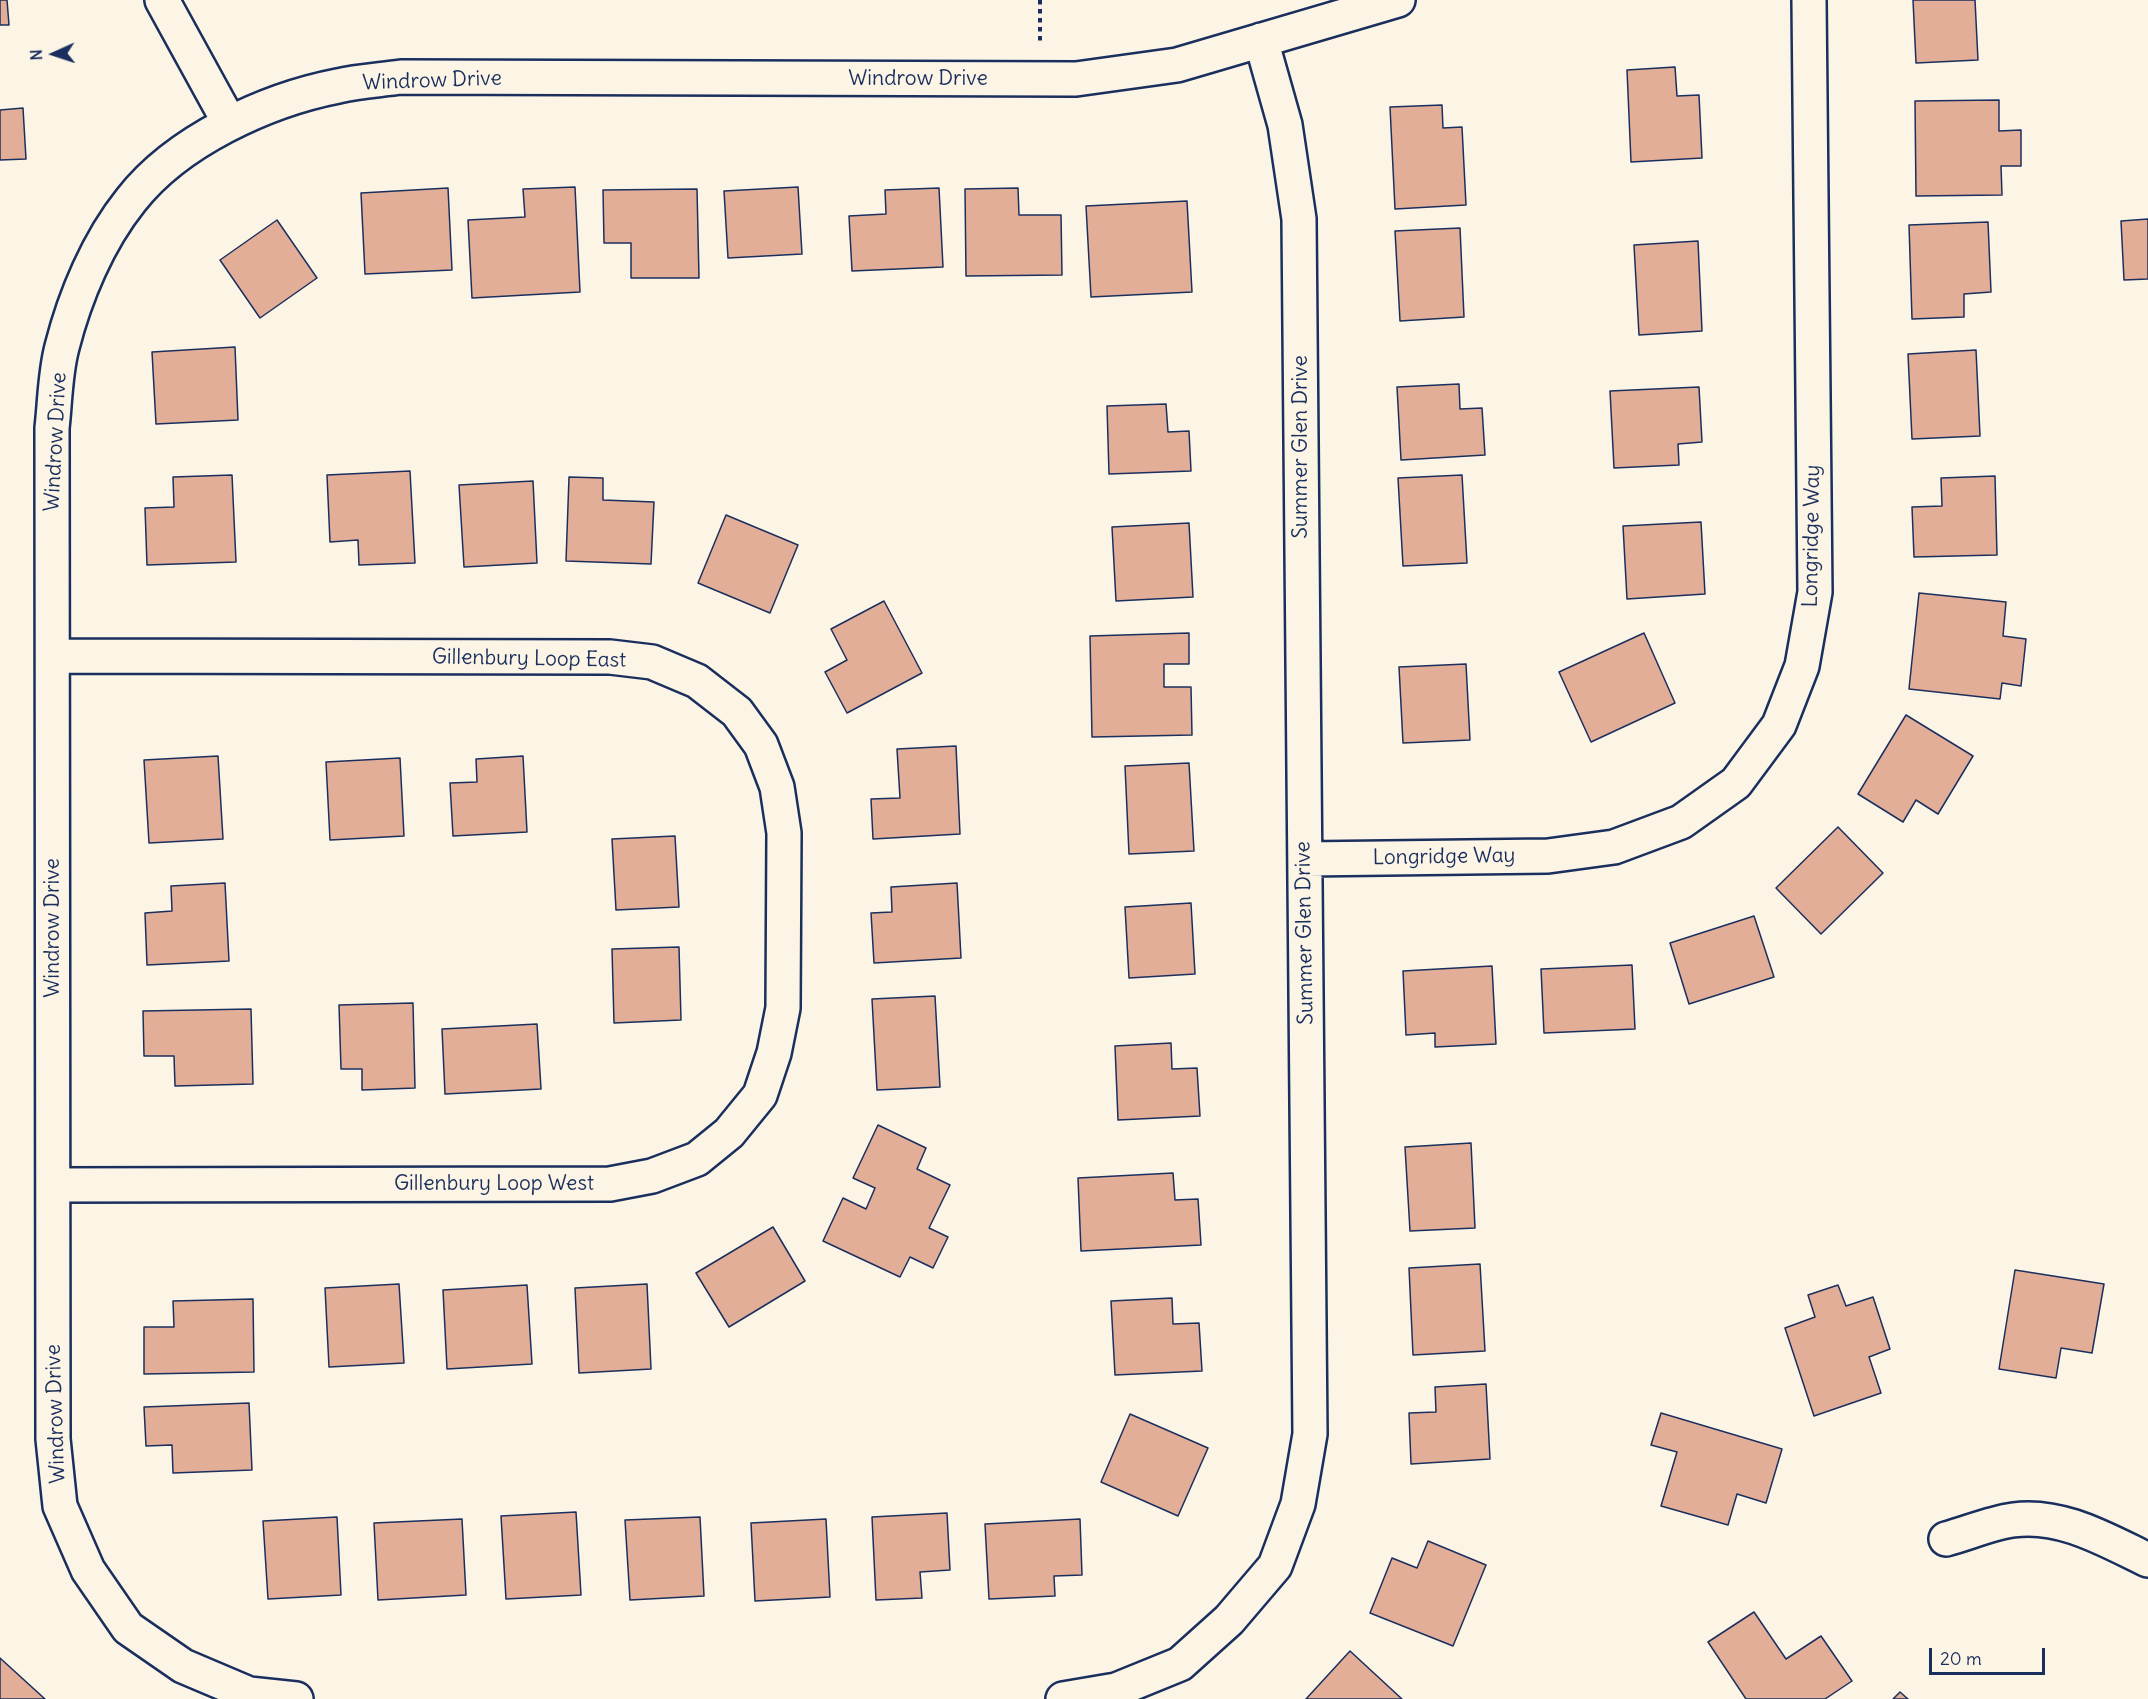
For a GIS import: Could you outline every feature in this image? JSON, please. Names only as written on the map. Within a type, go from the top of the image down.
[{"type":"street","points":[[162,0],[229,122]]},
{"type":"street","name":"Windrow Drive","points":[[297,1699],[249,1694],[183,1666],[128,1628],[88,1570],[60,1506],[52,1439],[52,428],[61,348],[85,280],[108,234],[131,199],[165,165],[229,122],[285,100],[338,86],[401,77],[1076,79],[1177,65],[1398,0]]},
{"type":"street","name":"Longridge Way","points":[[1305,859],[1548,856],[1614,847],[1681,822],[1736,783],[1779,725],[1802,666],[1815,592],[1809,0]]},
{"type":"street","name":"Summer Glen Drive","points":[[1063,1699],[1116,1690],[1180,1664],[1229,1620],[1275,1566],[1298,1504],[1310,1434],[1299,219],[1285,125],[1261,40]]},
{"type":"street","name":"Gillenbury Loop East","points":[[52,656],[610,657],[652,662],[697,681],[737,712],[761,745],[777,787],[784,833],[783,954]]},
{"type":"street","name":"Gillenbury Loop West","points":[[53,1185],[610,1184],[652,1176],[697,1159],[729,1132],[760,1095],[774,1053],[783,1008],[783,954]]},
{"type":"street","points":[[1946,1539],[2012,1520],[2040,1518],[2080,1528],[2148,1560]]},
{"type":"building","points":[[0,0],[7,0],[9,25],[0,25]]},
{"type":"building","points":[[1913,0],[1975,0],[1978,60],[1916,63]]},
{"type":"building","points":[[1675,67],[1677,96],[1699,95],[1702,158],[1631,162],[1627,70]]},
{"type":"building","points":[[1999,100],[1999,131],[2021,130],[2021,166],[2001,166],[2002,195],[1916,196],[1915,101]]},
{"type":"building","points":[[1442,105],[1443,128],[1462,127],[1466,205],[1395,209],[1390,107]]},
{"type":"building","points":[[23,108],[26,159],[0,160],[0,110]]},
{"type":"building","points":[[575,187],[580,292],[472,298],[468,220],[525,217],[523,189]]},
{"type":"building","points":[[798,187],[802,254],[728,258],[724,191]]},
{"type":"building","points":[[448,188],[452,270],[365,274],[361,193]]},
{"type":"building","points":[[939,188],[943,267],[852,271],[849,216],[886,214],[885,190]]},
{"type":"building","points":[[1018,188],[1019,215],[1061,215],[1062,275],[966,276],[965,189]]},
{"type":"building","points":[[697,189],[699,278],[631,278],[631,243],[604,243],[603,190]]},
{"type":"building","points":[[1187,201],[1192,292],[1091,297],[1086,206]]},
{"type":"building","points":[[2148,219],[2148,279],[2124,280],[2121,221]]},
{"type":"building","points":[[277,220],[317,278],[260,318],[220,260]]},
{"type":"building","points":[[1988,222],[1991,292],[1964,294],[1964,317],[1912,319],[1909,225]]},
{"type":"building","points":[[1460,228],[1464,317],[1400,321],[1395,231]]},
{"type":"building","points":[[1698,241],[1702,331],[1639,335],[1634,245]]},
{"type":"building","points":[[235,347],[238,420],[156,424],[152,352]]},
{"type":"building","points":[[1976,350],[1980,436],[1912,439],[1908,354]]},
{"type":"building","points":[[1459,384],[1460,409],[1482,408],[1485,455],[1401,460],[1397,387]]},
{"type":"building","points":[[1699,387],[1702,442],[1678,444],[1679,465],[1614,468],[1610,391]]},
{"type":"building","points":[[1166,404],[1168,432],[1189,431],[1191,471],[1109,474],[1107,406]]},
{"type":"building","points":[[410,471],[415,563],[359,565],[358,540],[330,542],[327,475]]},
{"type":"building","points":[[232,475],[236,562],[147,565],[145,508],[174,507],[173,477]]},
{"type":"building","points":[[1462,475],[1467,563],[1403,566],[1398,478]]},
{"type":"building","points":[[1995,476],[1997,555],[1914,557],[1912,507],[1942,506],[1941,478]]},
{"type":"building","points":[[569,477],[603,478],[603,500],[654,502],[651,564],[566,561]]},
{"type":"building","points":[[533,481],[537,563],[464,567],[459,485]]},
{"type":"building","points":[[726,515],[798,545],[770,613],[698,583]]},
{"type":"building","points":[[1701,522],[1705,594],[1627,599],[1623,526]]},
{"type":"building","points":[[1189,523],[1193,597],[1116,601],[1112,527]]},
{"type":"building","points":[[1919,593],[2006,602],[2003,636],[2026,639],[2021,686],[2002,683],[2000,699],[1909,689]]},
{"type":"building","points":[[884,601],[922,673],[847,713],[825,672],[847,660],[831,629]]},
{"type":"building","points":[[1189,633],[1189,664],[1164,664],[1164,687],[1191,687],[1192,735],[1092,737],[1090,636]]},
{"type":"building","points":[[1644,633],[1675,703],[1591,742],[1559,672]]},
{"type":"building","points":[[1466,664],[1470,740],[1403,743],[1399,667]]},
{"type":"building","points":[[1906,715],[1973,756],[1938,814],[1916,800],[1903,822],[1858,794]]},
{"type":"building","points":[[956,746],[960,834],[873,839],[871,799],[900,798],[897,749]]},
{"type":"building","points":[[218,756],[223,839],[149,843],[144,760]]},
{"type":"building","points":[[523,756],[527,832],[453,836],[450,783],[477,782],[476,759]]},
{"type":"building","points":[[400,758],[404,836],[330,840],[326,762]]},
{"type":"building","points":[[1189,763],[1194,851],[1129,854],[1125,766]]},
{"type":"building","points":[[1838,827],[1883,873],[1821,934],[1776,888]]},
{"type":"building","points":[[675,836],[679,907],[616,910],[612,839]]},
{"type":"building","points":[[225,883],[229,961],[147,965],[145,913],[172,911],[171,886]]},
{"type":"building","points":[[957,883],[961,958],[874,963],[871,913],[892,912],[891,887]]},
{"type":"building","points":[[1191,903],[1195,974],[1129,978],[1125,907]]},
{"type":"building","points":[[1754,916],[1774,977],[1689,1004],[1670,943]]},
{"type":"building","points":[[679,947],[681,1020],[614,1023],[612,949]]},
{"type":"building","points":[[1632,965],[1635,1029],[1544,1033],[1541,969]]},
{"type":"building","points":[[1492,966],[1496,1044],[1435,1047],[1435,1033],[1406,1035],[1403,971]]},
{"type":"building","points":[[935,996],[940,1087],[877,1090],[872,999]]},
{"type":"building","points":[[413,1003],[415,1088],[362,1090],[362,1069],[341,1069],[339,1005]]},
{"type":"building","points":[[251,1009],[253,1084],[175,1086],[174,1056],[144,1056],[143,1011]]},
{"type":"building","points":[[537,1024],[541,1089],[445,1094],[442,1029]]},
{"type":"building","points":[[1171,1043],[1172,1069],[1197,1068],[1200,1116],[1118,1120],[1115,1046]]},
{"type":"building","points":[[878,1125],[926,1148],[917,1169],[950,1185],[929,1228],[948,1237],[933,1268],[910,1257],[900,1277],[823,1241],[843,1198],[866,1209],[875,1188],[853,1178]]},
{"type":"building","points":[[1471,1143],[1475,1228],[1410,1231],[1405,1147]]},
{"type":"building","points":[[1173,1173],[1175,1200],[1198,1199],[1201,1245],[1081,1251],[1078,1178]]},
{"type":"building","points":[[773,1227],[805,1281],[729,1327],[696,1273]]},
{"type":"building","points":[[1480,1264],[1485,1351],[1413,1355],[1409,1268]]},
{"type":"building","points":[[2015,1270],[2104,1284],[2092,1353],[2061,1348],[2056,1378],[1999,1369]]},
{"type":"building","points":[[399,1284],[404,1363],[329,1367],[325,1288]]},
{"type":"building","points":[[647,1284],[651,1369],[579,1373],[575,1288]]},
{"type":"building","points":[[527,1285],[532,1364],[447,1369],[443,1290]]},
{"type":"building","points":[[1838,1285],[1846,1306],[1873,1297],[1890,1349],[1869,1357],[1881,1393],[1814,1416],[1785,1328],[1815,1317],[1808,1295]]},
{"type":"building","points":[[1172,1298],[1173,1324],[1199,1323],[1202,1371],[1115,1375],[1111,1301]]},
{"type":"building","points":[[253,1299],[254,1372],[144,1374],[144,1327],[174,1327],[173,1301]]},
{"type":"building","points":[[1486,1384],[1490,1459],[1411,1464],[1409,1413],[1436,1412],[1435,1387]]},
{"type":"building","points":[[249,1403],[252,1470],[173,1473],[172,1445],[146,1446],[144,1407]]},
{"type":"building","points":[[1661,1413],[1782,1449],[1766,1503],[1737,1494],[1728,1525],[1661,1506],[1677,1452],[1651,1445]]},
{"type":"building","points":[[1130,1414],[1208,1448],[1178,1516],[1101,1482]]},
{"type":"building","points":[[576,1512],[581,1595],[506,1599],[501,1516]]},
{"type":"building","points":[[947,1513],[950,1570],[920,1572],[922,1598],[876,1600],[872,1517]]},
{"type":"building","points":[[337,1517],[341,1595],[268,1599],[263,1521]]},
{"type":"building","points":[[700,1517],[704,1596],[630,1600],[625,1520]]},
{"type":"building","points":[[462,1519],[466,1595],[378,1600],[374,1523]]},
{"type":"building","points":[[826,1519],[830,1597],[755,1601],[751,1523]]},
{"type":"building","points":[[1080,1519],[1082,1575],[1054,1576],[1055,1596],[989,1599],[985,1524]]},
{"type":"building","points":[[1428,1541],[1486,1565],[1453,1646],[1370,1613],[1392,1558],[1417,1568]]},
{"type":"building","points":[[1754,1612],[1786,1659],[1821,1636],[1852,1681],[1825,1699],[1746,1699],[1708,1642]]},
{"type":"building","points":[[1350,1651],[1402,1699],[1306,1699]]},
{"type":"building","points":[[0,1658],[45,1699],[0,1699]]},
{"type":"building","points":[[1900,1692],[1908,1699],[1893,1699]]}]
